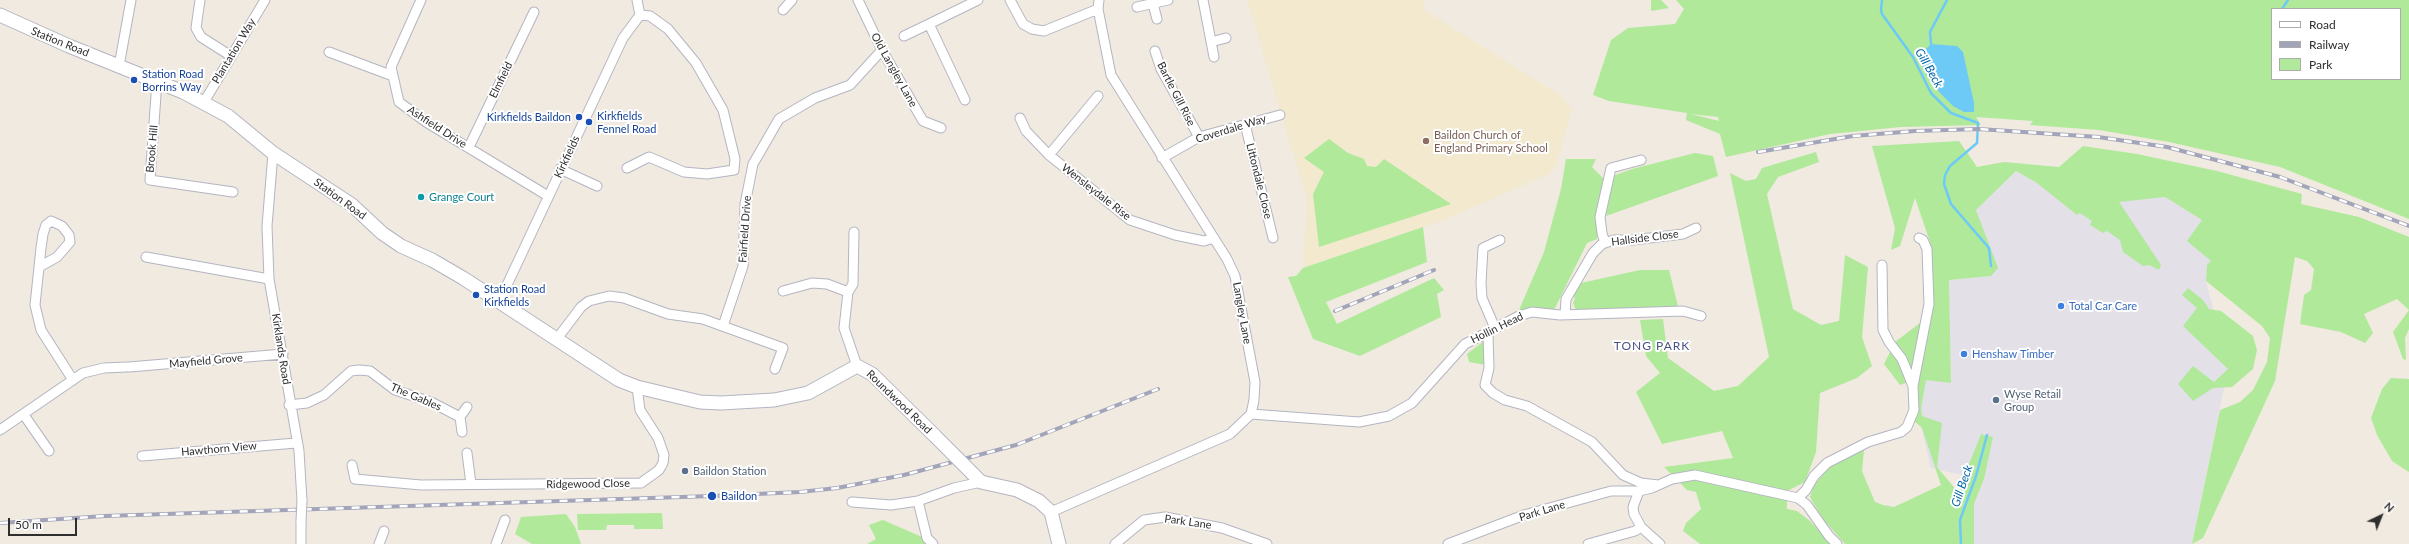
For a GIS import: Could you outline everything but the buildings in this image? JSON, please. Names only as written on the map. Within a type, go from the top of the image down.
[{"type":"street","points":[[119,66],[131,0]]},
{"type":"street","points":[[200,0],[196,28],[201,37],[230,56]]},
{"type":"street","name":"Plantation Way","points":[[204,102],[264,0]]},
{"type":"street","name":"Ashfield Drive","points":[[421,0],[391,67],[399,102],[469,148],[548,196]]},
{"type":"street","points":[[627,168],[649,157],[684,172],[707,174],[734,170],[736,159],[723,110],[696,63],[668,29],[650,16],[640,15],[637,0]]},
{"type":"street","points":[[783,10],[792,0]]},
{"type":"street","name":"Old Langley Lane","points":[[858,0],[882,50],[923,121],[941,128]]},
{"type":"street","points":[[904,36],[978,0]]},
{"type":"street","points":[[1010,0],[1023,24],[1032,29],[1044,31],[1099,4]]},
{"type":"street","points":[[1137,7],[1168,0]]},
{"type":"street","points":[[1203,0],[1214,57]]},
{"type":"street","name":"Langley Lane","points":[[1099,4],[1111,75],[1162,158],[1214,238],[1236,276],[1255,382],[1251,414]]},
{"type":"street","points":[[1153,4],[1157,19]]},
{"type":"street","name":"Elmfield","points":[[469,148],[534,12]]},
{"type":"street","name":"Station Road","points":[[0,15],[69,46],[157,81],[204,102],[228,116],[273,153],[352,205],[382,233],[401,246],[432,260],[614,376],[637,387],[673,396]]},
{"type":"street","name":"Kirkfields","points":[[499,302],[623,38],[640,15]]},
{"type":"street","points":[[929,24],[965,100]]},
{"type":"street","points":[[1211,42],[1226,38]]},
{"type":"street","name":"Fairfield Drive","points":[[723,326],[743,266],[745,204],[753,164],[760,151],[779,119],[815,98],[850,85],[882,50]]},
{"type":"street","name":"Bartle Gill Rise","points":[[1155,51],[1161,69],[1199,137]]},
{"type":"street","points":[[329,52],[393,76]]},
{"type":"street","name":"Brook Hill","points":[[157,81],[150,180],[233,192]]},
{"type":"street","points":[[1049,155],[1098,96]]},
{"type":"street","name":"Coverdale Way","points":[[1162,158],[1199,137],[1280,115]]},
{"type":"street","name":"Wensleydale Rise","points":[[1020,118],[1026,131],[1049,155],[1130,220],[1175,235],[1204,241],[1214,238]]},
{"type":"street","name":"Littondale Close","points":[[1245,124],[1273,238]]},
{"type":"street","name":"Kirklands Road","points":[[273,153],[268,226],[269,279],[283,354],[289,405],[296,443],[302,501],[301,544]]},
{"type":"street","points":[[1605,243],[1600,217],[1612,168],[1641,160]]},
{"type":"street","points":[[560,170],[597,186]]},
{"type":"street","points":[[39,267],[57,257],[70,242],[69,234],[62,226],[49,218],[43,234],[34,305],[41,330],[73,380]]},
{"type":"street","name":"Hallside Close","points":[[1564,314],[1566,300],[1593,252],[1605,243],[1614,240],[1633,240],[1683,234],[1696,228]]},
{"type":"street","points":[[854,232],[853,284],[848,292],[844,328],[857,366]]},
{"type":"street","points":[[1837,544],[1829,536],[1807,505],[1798,498],[1806,490],[1814,476],[1827,463],[1868,442],[1901,432],[1907,427],[1914,410],[1913,386],[1929,304],[1927,249],[1924,240],[1919,238]]},
{"type":"street","points":[[1500,240],[1482,248],[1482,298],[1492,331],[1489,368],[1485,385],[1493,393],[1505,400],[1527,406],[1592,442],[1623,475],[1641,483],[1659,485]]},
{"type":"street","points":[[146,257],[269,279]]},
{"type":"street","points":[[1882,265],[1883,330],[1888,342],[1902,359],[1913,386]]},
{"type":"street","points":[[783,291],[812,283],[827,284],[848,292]]},
{"type":"street","points":[[556,340],[581,307],[589,301],[610,296],[624,298],[668,314],[703,319],[784,348],[776,369]]},
{"type":"street","name":"Hollin Head","points":[[1251,414],[1359,422],[1389,416],[1412,403],[1465,344],[1532,312],[1564,314],[1683,311],[1701,316]]},
{"type":"street","name":"Mayfield Grove","points":[[0,430],[24,415],[82,373],[104,368],[283,354]]},
{"type":"street","name":"Roundwood Road","points":[[673,396],[700,402],[721,403],[789,398],[808,394],[857,366],[872,374],[977,478]]},
{"type":"street","name":"The Gables","points":[[289,405],[307,402],[324,395],[351,371],[359,370],[370,371],[395,390],[431,402],[460,417]]},
{"type":"street","name":"Ridgewood Close","points":[[352,465],[355,479],[421,485],[641,483],[652,477],[663,463],[663,449],[658,438],[640,410],[637,399],[637,387]]},
{"type":"street","points":[[462,432],[460,417],[467,407]]},
{"type":"street","points":[[1051,512],[1230,434],[1251,414]]},
{"type":"street","points":[[24,415],[49,451]]},
{"type":"street","name":"Hawthorn View","points":[[142,456],[296,443]]},
{"type":"street","points":[[467,453],[471,484]]},
{"type":"street","name":"Park Lane","points":[[1448,544],[1474,540],[1524,515],[1611,491],[1639,491],[1672,479],[1695,475],[1798,498]]},
{"type":"street","points":[[852,502],[891,506],[918,500],[954,488],[977,478],[1017,490],[1039,501],[1051,512],[1059,544]]},
{"type":"street","points":[[1806,490],[1807,505]]},
{"type":"street","points":[[1639,491],[1633,508],[1634,514],[1641,527],[1660,544]]},
{"type":"street","points":[[918,500],[927,538],[933,544]]},
{"type":"street","name":"Park Lane","points":[[1115,544],[1144,520],[1165,518],[1222,528],[1268,544]]},
{"type":"street","points":[[496,544],[505,520]]},
{"type":"street","points":[[1588,544],[1635,531],[1641,527]]},
{"type":"street","points":[[378,544],[384,531]]},
{"type":"shaded area","name":"Baildon Church of England Primary School","points":[[1247,0],[1424,0],[1423,9],[1563,97],[1572,109],[1556,166],[1549,174],[1444,220],[1303,268],[1307,200]]},
{"type":"shaded area","points":[[2016,171],[2037,183],[2165,197],[2202,220],[2211,262],[2207,265],[2206,281],[2228,369],[2192,544],[1974,544],[1974,504],[1984,480],[1931,468],[1915,401],[1919,378],[1951,382],[1949,280],[1991,276],[1976,210]]},
{"type":"green space","points":[[1651,0],[1661,0],[1669,8],[1651,11]]},
{"type":"green space","points":[[1676,0],[2409,0],[2409,219],[2280,167],[2169,142],[2099,130],[2030,125],[2033,121],[1976,117],[1981,125],[1901,127],[1830,134],[1726,157],[1720,134],[1686,120],[1687,113],[1609,101],[1593,95],[1611,40],[1628,28],[1675,24],[1684,9]],"holes":[[[1691,114],[1718,117],[1719,121]]]},
{"type":"green space","points":[[1329,139],[1348,153],[1364,159],[1367,166],[1376,167],[1384,159],[1451,204],[1319,247],[1313,194],[1324,172],[1304,158]]},
{"type":"green space","points":[[1959,141],[1977,167],[2004,162],[2059,167],[2083,146],[2137,154],[2217,171],[2302,194],[2301,204],[2359,217],[2409,237],[2409,310],[2397,299],[2364,314],[2373,333],[2365,343],[2341,332],[2300,324],[2304,295],[2311,290],[2314,269],[2307,261],[2295,257],[2275,381],[2203,538],[2192,544],[2220,410],[2240,402],[2253,390],[2267,362],[2270,338],[2262,326],[2206,281],[2207,265],[2211,261],[2187,241],[2202,220],[2165,197],[2119,202],[2161,265],[2159,270],[2149,265],[2143,266],[2123,252],[2120,240],[2107,231],[2103,233],[2090,225],[2092,221],[2080,213],[2077,215],[2037,183],[2016,171],[1976,210],[1998,268],[1991,276],[1949,280],[1951,383],[1926,380],[1921,408],[1922,416],[1942,423],[1937,467],[1958,492],[1981,434],[1993,437],[1984,479],[1974,504],[1974,544],[1845,544],[1823,519],[1810,497],[1814,485],[1830,467],[1864,450],[1862,471],[1875,502],[1894,507],[1941,485],[1922,428],[1912,419],[1918,379],[1900,385],[1884,364],[1895,342],[1924,320],[1930,242],[1915,198],[1900,246],[1891,250],[1895,228],[1872,146]]},
{"type":"green space","points":[[1816,152],[1819,162],[1778,177],[1767,194],[1793,309],[1821,325],[1839,321],[1845,255],[1868,267],[1862,337],[1872,366],[1857,378],[1820,393],[1816,452],[1805,482],[1787,491],[1787,509],[1797,511],[1810,521],[1831,544],[1700,544],[1683,531],[1686,523],[1701,509],[1696,492],[1687,490],[1664,467],[1733,458],[1722,431],[1662,444],[1636,392],[1660,373],[1646,356],[1640,320],[1663,319],[1668,358],[1714,391],[1738,386],[1769,357],[1730,173],[1746,181],[1756,179],[1762,168]]},
{"type":"green space","points":[[1695,153],[1713,156],[1718,176],[1606,216],[1613,176],[1632,169]]},
{"type":"green space","points":[[1566,159],[1596,159],[1592,167],[1604,179],[1597,216],[1597,239],[1587,243],[1554,310],[1519,310],[1544,252],[1561,189]]},
{"type":"green space","points":[[1423,227],[1427,262],[1326,302],[1337,324],[1434,278],[1444,290],[1437,294],[1441,317],[1360,356],[1313,339],[1288,277],[1296,276],[1303,268]]},
{"type":"green space","points":[[1640,270],[1669,270],[1678,306],[1576,310],[1573,303],[1575,298],[1573,296],[1581,283]]},
{"type":"green space","points":[[2188,288],[2203,300],[2209,309],[2221,311],[2253,336],[2257,350],[2253,369],[2232,387],[2213,388],[2193,401],[2178,384],[2193,366],[2214,382],[2228,369],[2183,326],[2197,308],[2182,295]]},
{"type":"green space","points":[[2409,310],[2409,329],[2405,338],[2406,360],[2403,359],[2393,332]]},
{"type":"green space","points":[[1484,341],[1486,365],[1469,362],[1467,354]]},
{"type":"green space","points":[[2391,378],[2409,379],[2409,472],[2392,461],[2377,435],[2371,418],[2382,389]]},
{"type":"green space","points":[[662,513],[663,529],[634,529],[634,525],[607,525],[606,530],[578,530],[577,514]]},
{"type":"green space","points":[[566,514],[575,527],[581,544],[532,544],[515,534],[521,517]]},
{"type":"green space","points":[[883,520],[922,537],[928,544],[867,544],[876,539],[869,525]]},
{"type":"water","points":[[1931,44],[1957,46],[1963,52],[1974,103],[1974,112],[1964,112],[1953,106],[1940,93],[1925,73],[1918,57]]},
{"type":"waterway","name":"Gill Beck","points":[[1882,0],[1882,14],[1913,57],[1931,93],[1951,113],[1978,123],[1977,143],[1950,166],[1945,175],[1944,184],[1951,204],[1989,248],[1991,266]]},
{"type":"waterway","points":[[1931,44],[1930,32],[1947,0]]},
{"type":"waterway","points":[[2283,8],[2288,0]]},
{"type":"waterway","name":"Gill Beck","points":[[1961,544],[1960,520],[1976,476],[1987,435]]},
{"type":"railway","points":[[1758,152],[1853,136],[1915,131],[1979,129],[2098,137],[2167,147],[2280,177],[2409,226]]},
{"type":"railway","points":[[1335,311],[1434,270]]},
{"type":"railway","points":[[0,523],[105,516],[712,496],[800,492],[837,488],[904,475],[1016,445],[1158,389]]},
{"type":"place","name":"Station Road Borrins Way","points":[[134,80]]},
{"type":"place","name":"Kirkfields Baildon","points":[[579,117]]},
{"type":"place","name":"Kirkfields Fennel Road","points":[[589,122]]},
{"type":"place","name":"Baildon Church of England Primary School","points":[[1426,141]]},
{"type":"place","name":"Grange Court","points":[[421,197]]},
{"type":"place","name":"Station Road Kirkfields","points":[[476,295]]},
{"type":"place","name":"Total Car Care","points":[[2061,306]]},
{"type":"place","name":"Henshaw Timber","points":[[1964,354]]},
{"type":"place","name":"Wyse Retail Group","points":[[1996,400]]},
{"type":"place","name":"Baildon Station","points":[[685,471]]},
{"type":"place","name":"Baildon","points":[[712,496]]},
{"type":"district","name":"TONG PARK","points":[[1652,346]]}]
